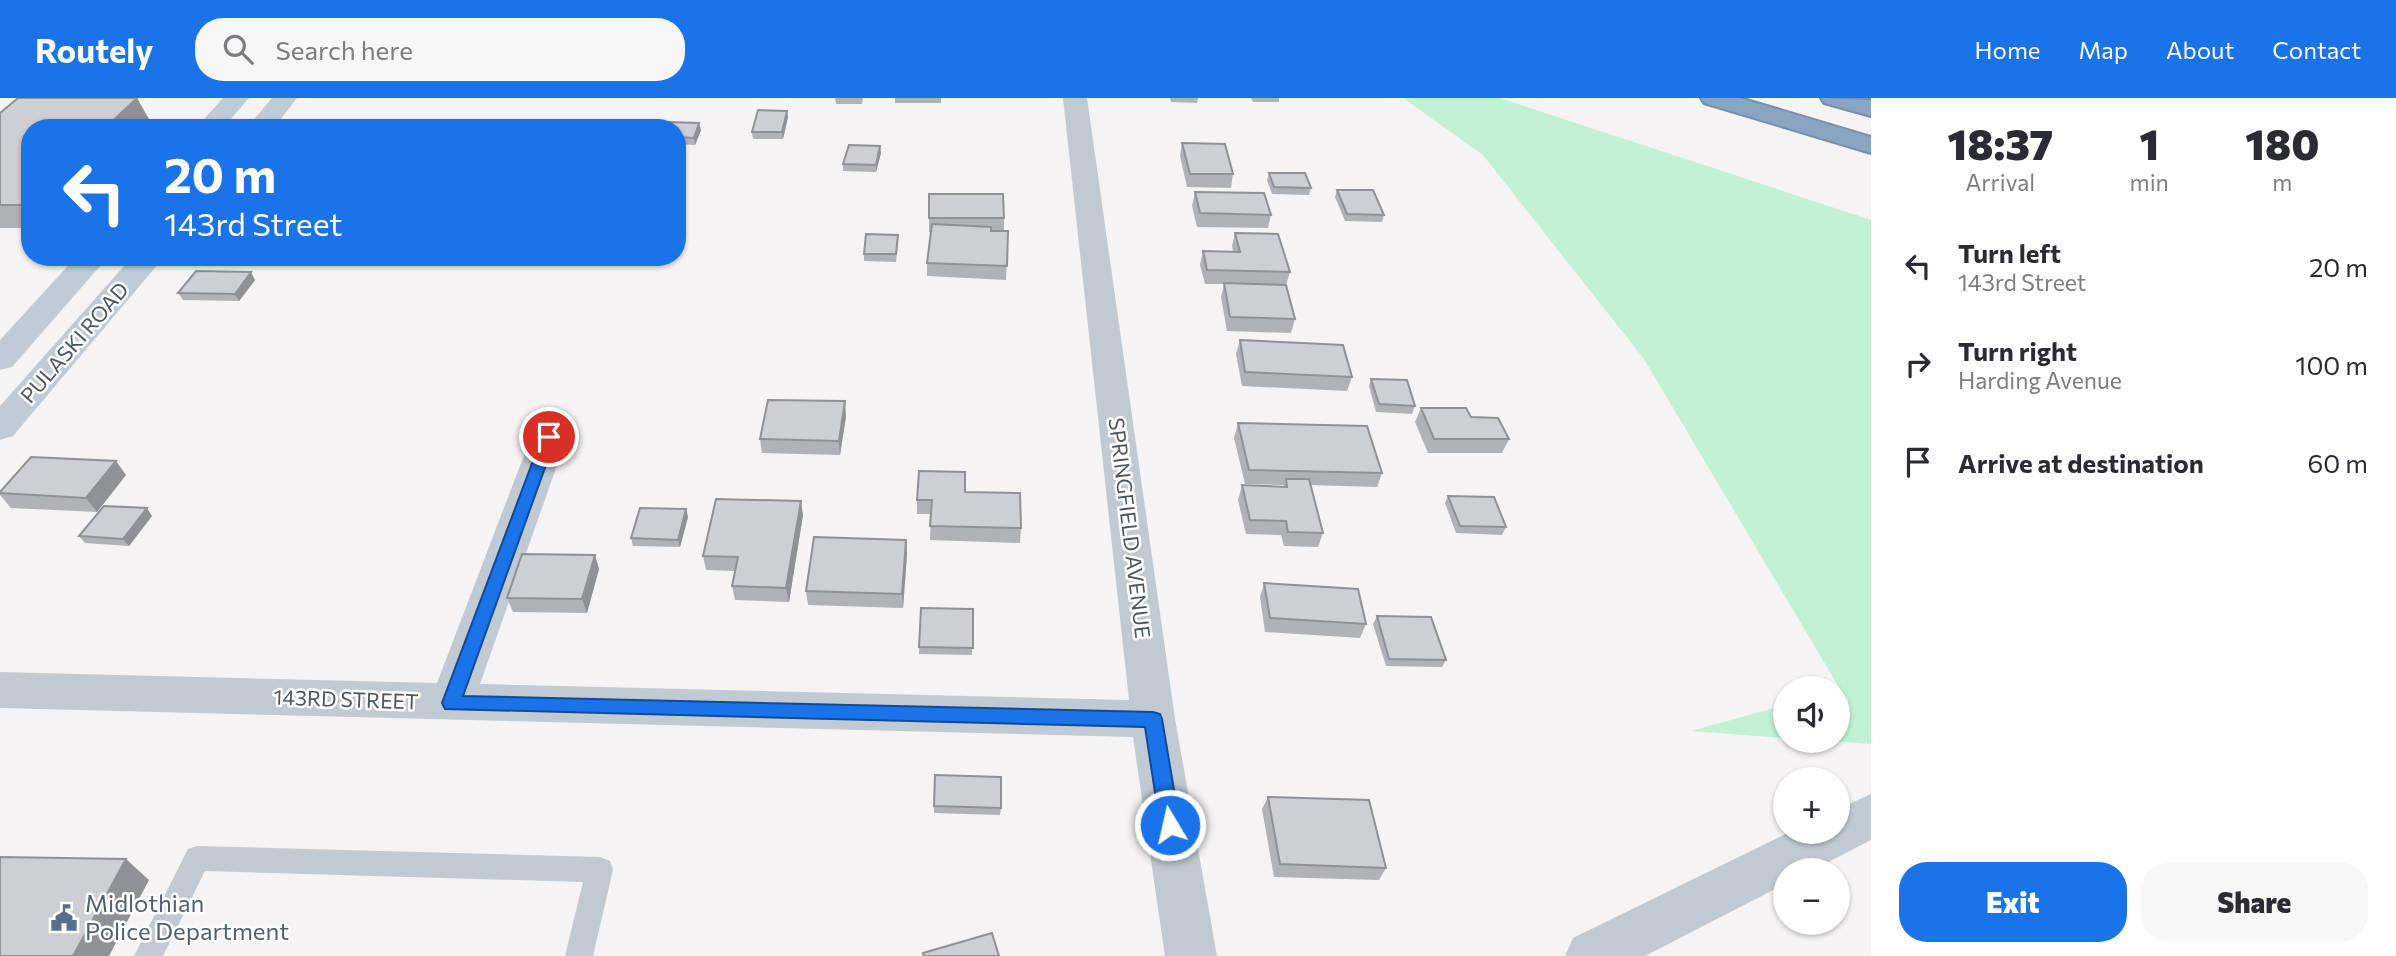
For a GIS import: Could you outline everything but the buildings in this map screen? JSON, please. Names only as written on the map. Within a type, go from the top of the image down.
[{"type":"highway","points":[[1713,98],[1871,145]]},
{"type":"highway","points":[[1833,98],[1871,108]]},
{"type":"main road","points":[[217,119],[237,98]]},
{"type":"main road","points":[[268,119],[285,98]]},
{"type":"main road","name":"PULASKI ROAD","points":[[0,360],[85,266]]},
{"type":"main road","name":"PULASKI ROAD","points":[[0,428],[141,266]]},
{"type":"street","name":"SPRINGFIELD AVENUE","points":[[1075,98],[1153,719],[1192,956]]},
{"type":"street","points":[[451,703],[549,437]]},
{"type":"street","name":"143RD STREET","points":[[0,690],[1153,719]]},
{"type":"street","points":[[1591,956],[1871,816]]},
{"type":"lane","points":[[148,956],[197,858],[600,870],[579,956]]},
{"type":"green space","points":[[1403,98],[1500,98],[1871,220],[1871,744],[1850,742],[1850,676],[1832,676],[1644,359],[1483,155]]},
{"type":"green space","points":[[1773,708],[1773,737],[1691,731]]},
{"type":"place","name":"Midlothian Police Department","points":[[64,918]]},
{"type":"route","points":[[549,437],[451,703],[1153,719],[1170,825]]}]
